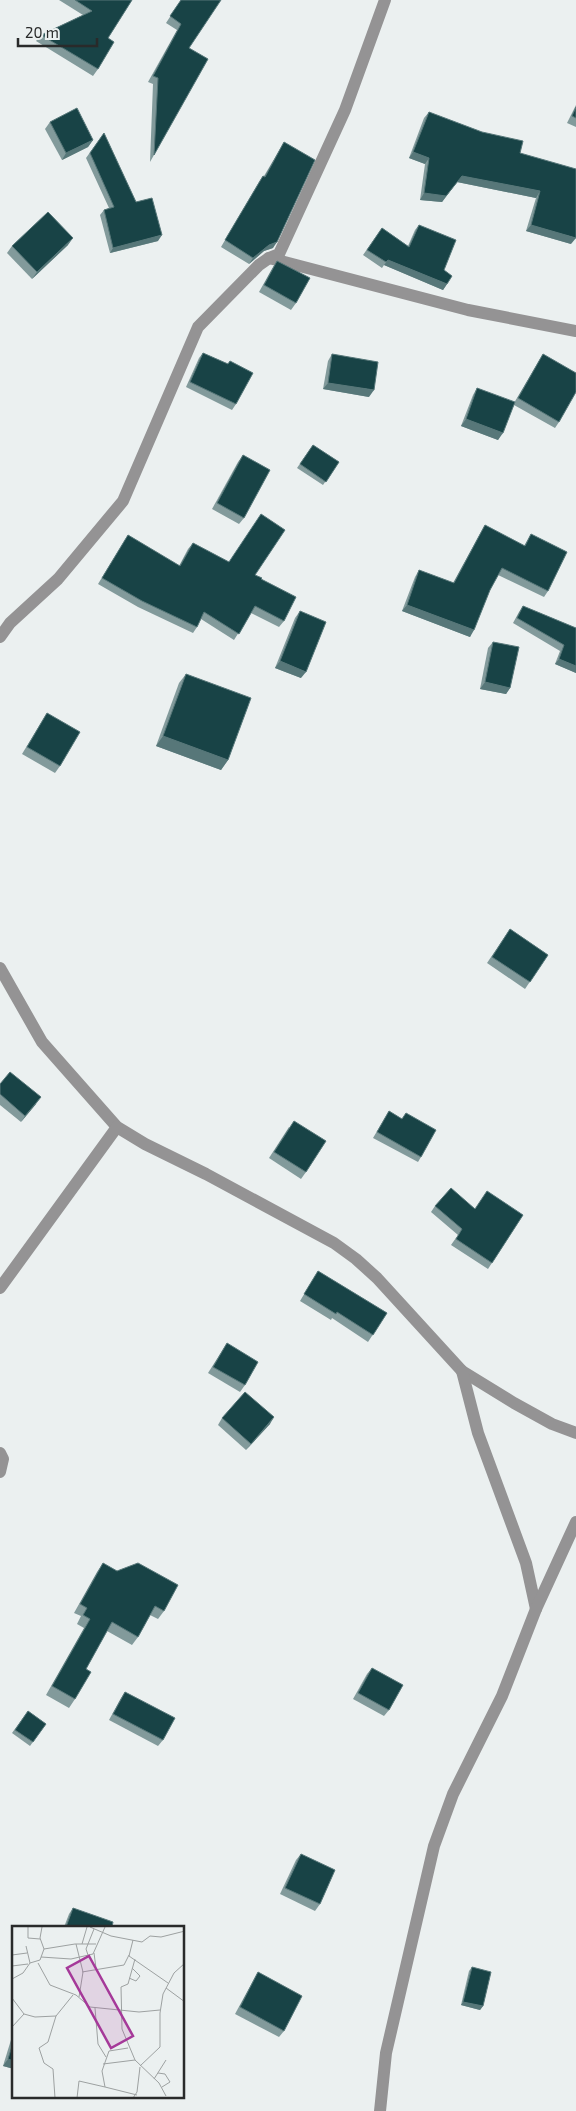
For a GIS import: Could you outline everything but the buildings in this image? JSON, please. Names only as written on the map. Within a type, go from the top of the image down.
[{"type":"street","points":[[0,637],[10,623],[58,579],[123,500],[198,327],[269,258],[278,254],[345,110],[385,0]]},
{"type":"street","points":[[269,258],[468,310],[575,329]]},
{"type":"street","points":[[0,968],[42,1042],[116,1127],[334,1243],[377,1278],[462,1371],[514,1403],[552,1424],[576,1434]]},
{"type":"street","points":[[0,1288],[116,1127]]},
{"type":"street","points":[[462,1371],[478,1433],[526,1563],[536,1609]]},
{"type":"street","points":[[0,1453],[3,1459],[0,1472]]},
{"type":"street","points":[[380,2111],[386,2053],[434,1846],[453,1794],[502,1696],[536,1609],[576,1522]]}]
